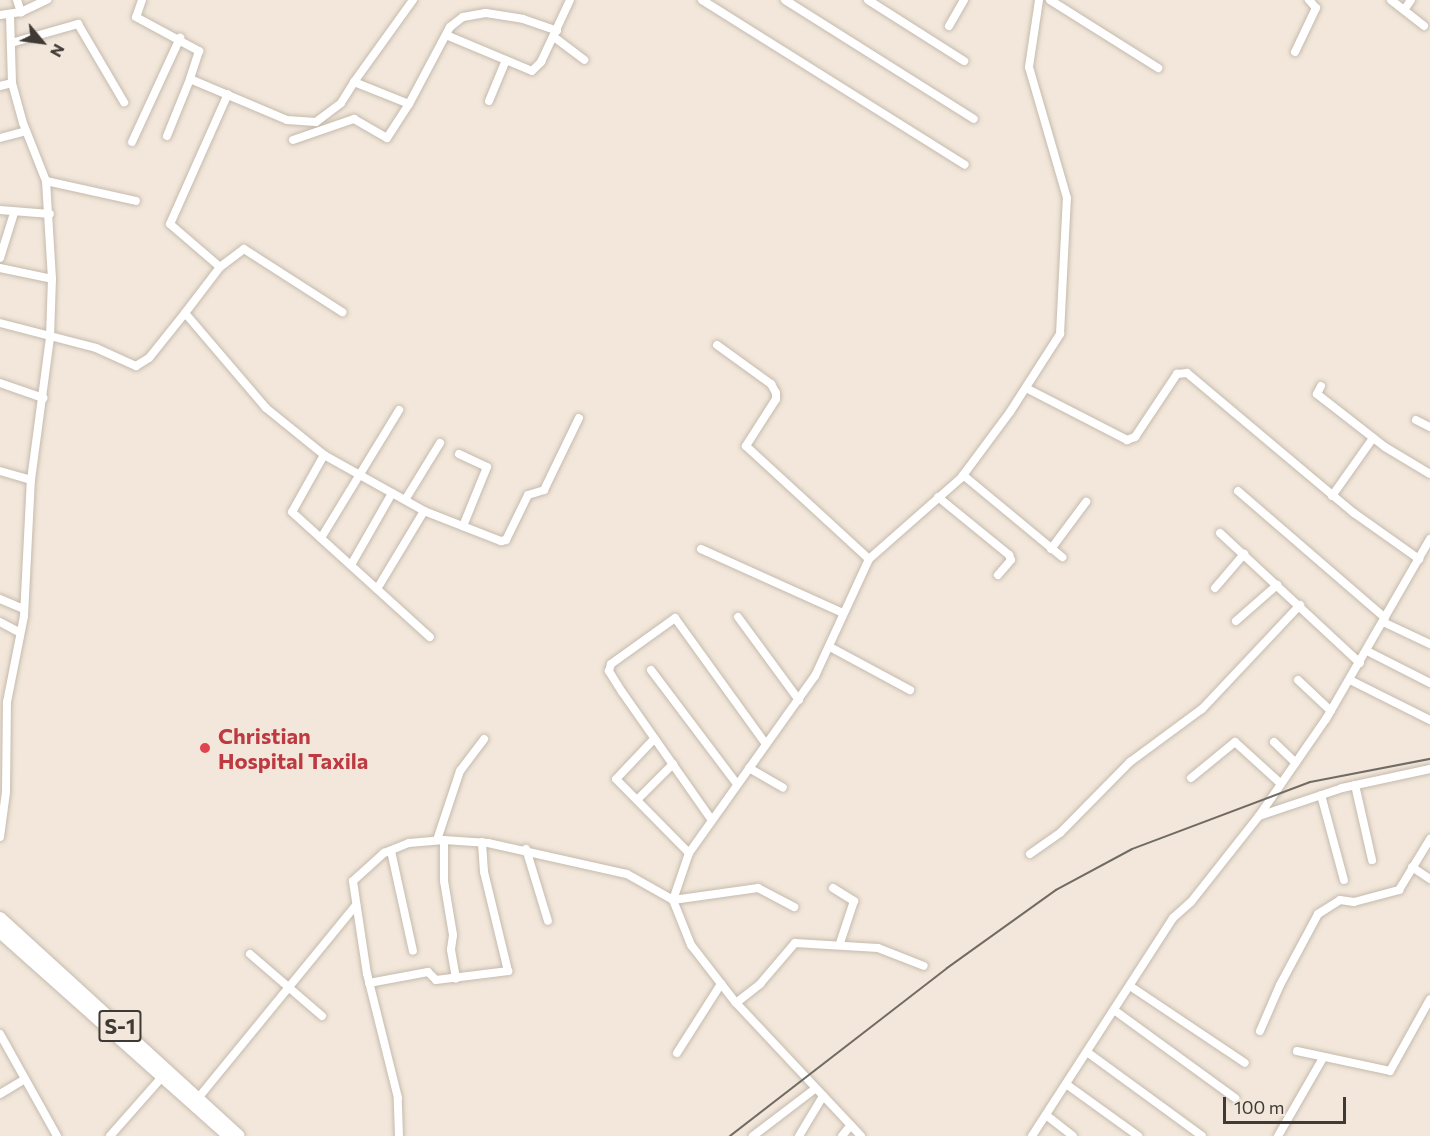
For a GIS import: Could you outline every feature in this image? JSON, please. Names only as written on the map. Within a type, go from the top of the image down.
[{"type":"main road","name":"S-1","points":[[0,918],[199,1097],[227,1136]]},
{"type":"main road","name":"S-1","points":[[0,932],[162,1077],[215,1119],[241,1136]]},
{"type":"street","points":[[17,0],[21,12]]},
{"type":"street","points":[[0,15],[21,12],[47,0]]},
{"type":"street","points":[[142,0],[136,17],[180,38],[199,51],[167,136]]},
{"type":"street","points":[[190,79],[286,120],[316,122],[341,103],[413,0]]},
{"type":"street","points":[[446,35],[532,71],[537,69],[570,0]]},
{"type":"street","points":[[702,0],[965,165]]},
{"type":"street","points":[[717,8],[723,0]]},
{"type":"street","points":[[785,0],[974,119]]},
{"type":"street","points":[[868,0],[964,61]]},
{"type":"street","points":[[949,26],[964,0]]},
{"type":"street","points":[[861,1136],[736,1003],[692,945],[673,900],[689,853],[736,784],[799,700],[830,647],[843,613],[869,559],[963,475],[1026,388],[1060,334],[1067,198],[1029,67],[1039,0]]},
{"type":"street","points":[[1050,0],[1158,68]]},
{"type":"street","points":[[1295,51],[1316,8],[1309,0]]},
{"type":"street","points":[[1391,0],[1424,26]]},
{"type":"street","points":[[1404,10],[1411,0]]},
{"type":"street","points":[[293,140],[354,119],[387,138],[457,19],[486,13],[523,19],[555,34],[584,60]]},
{"type":"street","points":[[0,837],[6,792],[3,701],[24,609],[31,480],[50,338],[52,279],[50,214],[46,181],[26,131],[12,83],[10,14]]},
{"type":"street","points":[[11,43],[78,24],[124,102]]},
{"type":"street","points":[[132,142],[180,38]]},
{"type":"street","points":[[489,101],[506,60]]},
{"type":"street","points":[[354,82],[409,104]]},
{"type":"street","points":[[0,86],[12,83]]},
{"type":"street","points":[[220,267],[170,224],[228,94]]},
{"type":"street","points":[[0,138],[26,131]]},
{"type":"street","points":[[46,181],[136,201]]},
{"type":"street","points":[[0,210],[14,213],[50,214]]},
{"type":"street","points":[[0,258],[14,213]]},
{"type":"street","points":[[0,323],[50,338],[96,348],[136,366],[149,358],[220,267],[244,249],[342,312]]},
{"type":"street","points":[[0,268],[52,279]]},
{"type":"street","points":[[185,312],[266,408],[324,455],[424,511],[494,539],[506,540],[528,495],[544,490],[579,418]]},
{"type":"street","points":[[717,345],[771,384],[776,393],[776,399],[746,446],[869,559]]},
{"type":"street","points":[[1026,388],[1127,440],[1135,437],[1182,371],[1332,496],[1419,560]]},
{"type":"street","points":[[0,383],[43,398]]},
{"type":"street","points":[[1321,386],[1317,394],[1373,438],[1430,474]]},
{"type":"street","points":[[321,538],[399,410]]},
{"type":"street","points":[[1416,420],[1430,427]]},
{"type":"street","points":[[1332,496],[1373,438]]},
{"type":"street","points":[[405,500],[440,443]]},
{"type":"street","points":[[459,454],[487,467],[464,526]]},
{"type":"street","points":[[324,455],[292,512],[430,638]]},
{"type":"street","points":[[0,471],[31,480]]},
{"type":"street","points":[[963,475],[1062,557]]},
{"type":"street","points":[[1238,491],[1384,620],[1430,645]]},
{"type":"street","points":[[351,565],[392,493]]},
{"type":"street","points":[[938,497],[1009,555],[1011,560],[998,575]]},
{"type":"street","points":[[1051,549],[1086,502]]},
{"type":"street","points":[[377,589],[424,511]]},
{"type":"street","points":[[1220,532],[1360,663]]},
{"type":"street","points":[[1032,1136],[1173,918],[1259,816],[1331,711],[1430,540]]},
{"type":"street","points":[[701,549],[843,613]]},
{"type":"street","points":[[1215,588],[1244,554]]},
{"type":"street","points":[[1236,621],[1277,585]]},
{"type":"street","points":[[0,599],[24,609]]},
{"type":"street","points":[[1030,854],[1060,833],[1130,762],[1202,709],[1300,605]]},
{"type":"street","points":[[738,617],[799,700]]},
{"type":"street","points":[[711,819],[609,672],[611,664],[675,618],[766,744]]},
{"type":"street","points":[[0,622],[19,632]]},
{"type":"street","points":[[830,647],[910,690]]},
{"type":"street","points":[[1367,651],[1430,682]]},
{"type":"street","points":[[651,670],[736,784]]},
{"type":"street","points":[[1298,680],[1331,711]]},
{"type":"street","points":[[1350,680],[1430,720]]},
{"type":"street","points":[[456,979],[451,950],[453,935],[444,881],[441,840],[460,771],[484,739]]},
{"type":"street","points":[[654,739],[615,776],[689,853]]},
{"type":"street","points":[[1191,778],[1235,742],[1280,783]]},
{"type":"street","points":[[1274,742],[1296,762]]},
{"type":"street","points":[[637,800],[673,764]]},
{"type":"street","points":[[749,768],[783,788]]},
{"type":"street","points":[[1259,816],[1355,785],[1430,770]]},
{"type":"street","points":[[1355,785],[1372,860]]},
{"type":"street","points":[[1321,795],[1344,880]]},
{"type":"street","points":[[1260,1031],[1280,985],[1318,914],[1340,900],[1354,902],[1399,890],[1430,839]]},
{"type":"street","points":[[399,1136],[398,1098],[369,983],[353,881],[391,850],[410,843],[441,840],[482,842],[525,849],[627,874],[673,900],[758,888],[794,907]]},
{"type":"street","points":[[369,983],[428,972],[436,980],[508,971],[484,872],[482,842]]},
{"type":"street","points":[[525,849],[548,921]]},
{"type":"street","points":[[391,850],[413,951]]},
{"type":"street","points":[[1412,867],[1430,879]]},
{"type":"street","points":[[833,888],[854,900],[840,943]]},
{"type":"street","points":[[199,1097],[356,905]]},
{"type":"street","points":[[736,1003],[767,977],[795,943],[825,946],[840,943],[878,948],[924,966]]},
{"type":"street","points":[[250,954],[322,1016]]},
{"type":"street","points":[[677,1053],[721,984]]},
{"type":"street","points":[[1130,986],[1245,1063]]},
{"type":"street","points":[[1297,1050],[1323,1058],[1390,1071],[1430,999]]},
{"type":"street","points":[[1114,1010],[1235,1098]]},
{"type":"street","points":[[0,1034],[57,1136]]},
{"type":"street","points":[[1086,1052],[1202,1136]]},
{"type":"street","points":[[1278,1136],[1323,1058]]},
{"type":"street","points":[[110,1136],[162,1077]]},
{"type":"street","points":[[0,1094],[25,1079]]},
{"type":"street","points":[[1066,1084],[1138,1136]]},
{"type":"street","points":[[753,1136],[816,1088]]},
{"type":"street","points":[[799,1136],[823,1096]]},
{"type":"street","points":[[1046,1115],[1073,1136]]},
{"type":"street","points":[[842,1136],[851,1125]]},
{"type":"railway","points":[[730,1136],[947,968],[1056,890],[1132,849],[1310,782],[1430,759]]},
{"type":"place","name":"Christian Hospital Taxila","points":[[205,748]]}]
